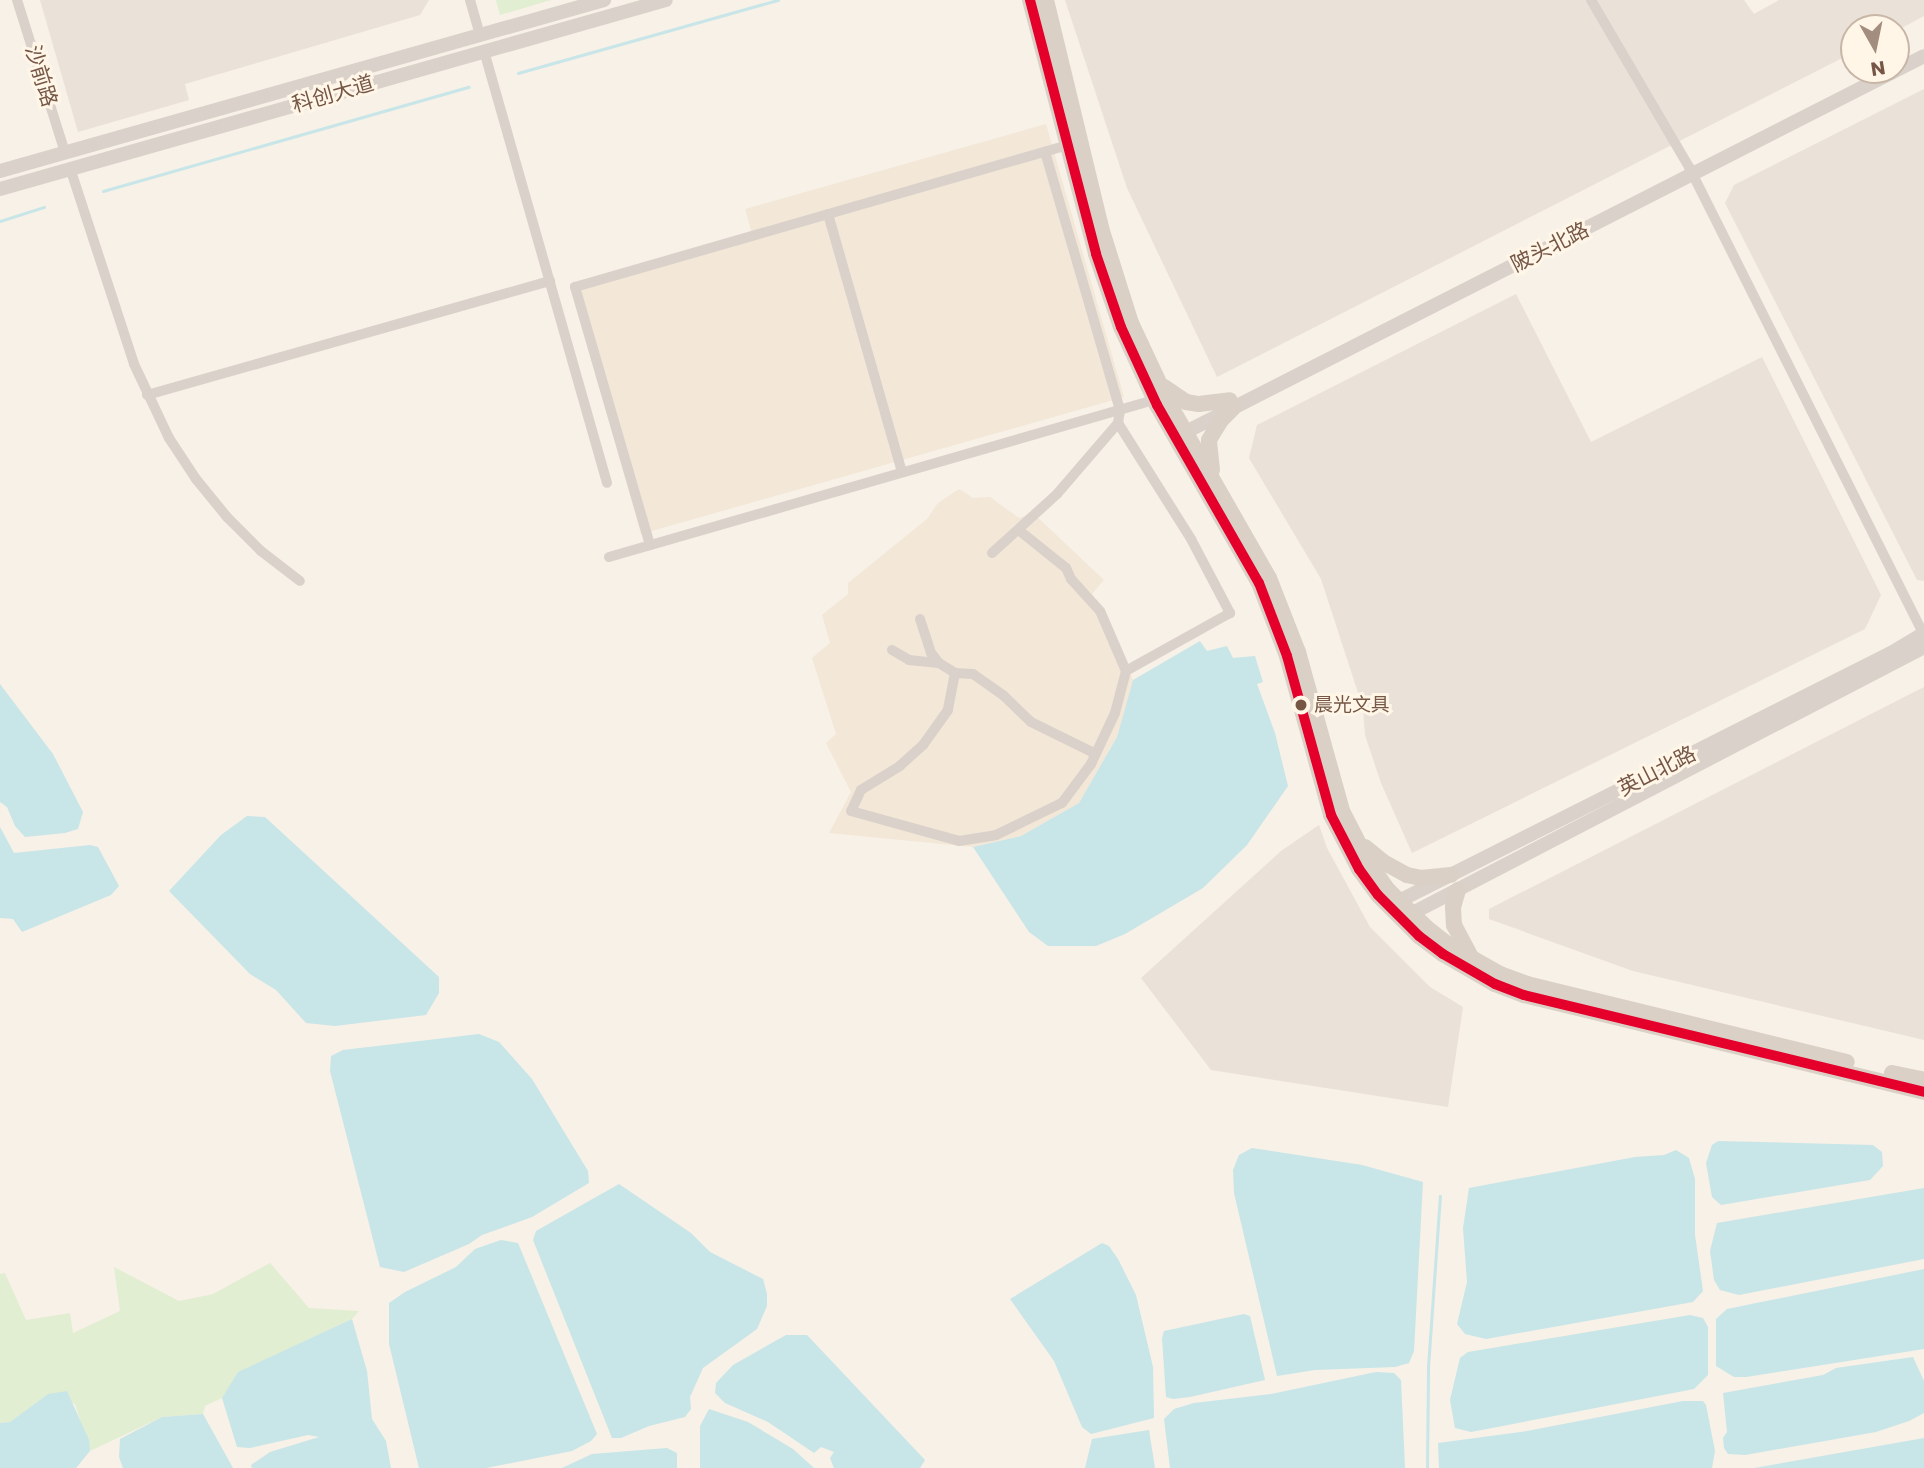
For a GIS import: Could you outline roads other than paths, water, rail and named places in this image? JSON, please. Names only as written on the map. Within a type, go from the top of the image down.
[{"type":"main road","name":"科创大道","points":[[0,171],[604,0]]},
{"type":"main road","name":"科创大道","points":[[0,188],[666,0]]},
{"type":"main road","points":[[1030,0],[1111,300],[1154,400],[1217,485],[1256,552],[1281,605],[1298,652],[1332,784],[1354,838],[1393,904]]},
{"type":"main road","points":[[1046,0],[1107,251],[1131,323],[1178,431],[1259,583],[1287,656],[1331,815],[1359,869],[1443,954],[1468,970],[1524,995],[1924,1091]]},
{"type":"main road","name":"陂头北路","points":[[1178,431],[1691,170],[1924,56]]},
{"type":"main road","name":"陂头北路","points":[[1691,170],[1853,84]]},
{"type":"main road","points":[[1154,375],[1167,391],[1186,402],[1232,404]]},
{"type":"main road","points":[[1217,485],[1209,459],[1209,440],[1232,404]]},
{"type":"main road","name":"英山北路","points":[[1406,917],[1454,883],[1924,637]]},
{"type":"main road","points":[[1354,838],[1385,863],[1407,876],[1454,883],[1454,925],[1474,961]]},
{"type":"main road","name":"英山北路","points":[[1393,904],[1454,883]]},
{"type":"main road","points":[[1406,917],[1474,961],[1527,984],[1924,1080]]},
{"type":"street","name":"沙前路","points":[[17,0],[65,152]]},
{"type":"street","points":[[470,0],[480,35]]},
{"type":"street","points":[[1591,0],[1691,170],[1924,637]]},
{"type":"street","points":[[484,51],[607,483]]},
{"type":"street","points":[[650,545],[575,287],[1068,145]]},
{"type":"street","points":[[992,554],[1020,531],[1066,485],[1118,423],[1120,410],[1045,152]]},
{"type":"street","points":[[70,168],[146,395],[175,449],[211,498],[261,551],[300,581]]},
{"type":"street","points":[[828,214],[902,472]]},
{"type":"street","points":[[146,395],[550,281]]},
{"type":"street","points":[[608,557],[1154,400]]},
{"type":"street","points":[[1118,423],[1191,539],[1230,613],[1126,671]]},
{"type":"street","points":[[955,673],[948,710],[923,745],[900,766],[861,790],[851,811],[959,841],[996,835],[1062,803],[1096,754],[1115,713],[1126,671],[1100,611],[1071,579],[1066,568],[1020,531]]},
{"type":"street","points":[[920,619],[931,653],[939,663],[955,673],[973,674],[1004,696],[1031,722],[1096,754]]},
{"type":"street","points":[[892,650],[909,660],[939,663]]},
{"type":"water","points":[[1200,641],[1207,651],[1227,646],[1233,658],[1255,656],[1263,682],[1257,684],[1275,733],[1288,786],[1247,845],[1203,888],[1125,934],[1096,946],[1048,946],[1029,932],[973,847],[1021,836],[1079,803],[1117,737],[1133,680]]},
{"type":"water","points":[[0,684],[53,754],[83,812],[78,829],[25,837],[15,826],[7,807],[0,802]]},
{"type":"water","points":[[247,816],[265,817],[439,977],[439,993],[426,1015],[335,1026],[306,1023],[276,990],[250,974],[169,891],[221,835]]},
{"type":"water","points":[[0,827],[14,853],[90,845],[98,847],[119,886],[111,895],[22,932],[13,919],[0,918]]},
{"type":"water","points":[[479,1034],[499,1042],[532,1079],[588,1171],[589,1183],[532,1217],[482,1235],[469,1244],[404,1272],[380,1267],[330,1071],[331,1056],[343,1050]]},
{"type":"water","points":[[1718,1141],[1873,1145],[1882,1152],[1883,1166],[1870,1180],[1721,1205],[1712,1197],[1706,1163],[1712,1145]]},
{"type":"water","points":[[1252,1148],[1362,1165],[1423,1182],[1414,1351],[1409,1363],[1395,1367],[1315,1370],[1277,1376],[1234,1193],[1233,1170],[1239,1155]]},
{"type":"water","points":[[1676,1150],[1689,1158],[1695,1179],[1695,1235],[1703,1291],[1693,1302],[1486,1339],[1465,1334],[1457,1324],[1467,1282],[1463,1228],[1469,1188],[1635,1157],[1664,1155]]},
{"type":"water","points":[[619,1184],[691,1233],[710,1252],[763,1279],[767,1306],[757,1329],[703,1368],[690,1397],[691,1409],[685,1417],[649,1426],[621,1438],[612,1438],[533,1240],[536,1231]]},
{"type":"water","points":[[1924,1188],[1924,1259],[1739,1295],[1720,1290],[1714,1280],[1710,1251],[1717,1223]]},
{"type":"water","points":[[501,1240],[518,1243],[597,1434],[591,1441],[572,1451],[486,1468],[419,1468],[389,1344],[389,1303],[405,1292],[456,1267],[475,1249]]},
{"type":"water","points":[[1102,1243],[1109,1246],[1118,1259],[1136,1295],[1153,1367],[1154,1418],[1091,1434],[1082,1427],[1054,1361],[1010,1299]]},
{"type":"water","points":[[1924,1269],[1924,1349],[1746,1377],[1734,1377],[1716,1366],[1716,1319],[1727,1309]]},
{"type":"water","points":[[1244,1314],[1250,1316],[1265,1380],[1190,1397],[1166,1397],[1162,1338],[1164,1331]]},
{"type":"water","points":[[1690,1315],[1703,1318],[1708,1327],[1708,1375],[1694,1389],[1471,1432],[1455,1428],[1450,1400],[1460,1358],[1468,1352]]},
{"type":"water","points":[[352,1319],[367,1371],[372,1419],[386,1441],[391,1468],[252,1468],[251,1465],[270,1452],[319,1437],[308,1435],[250,1448],[237,1447],[222,1398],[238,1372]]},
{"type":"water","points":[[786,1335],[807,1335],[925,1460],[920,1468],[834,1468],[830,1458],[834,1452],[821,1447],[814,1453],[768,1422],[725,1403],[715,1393],[716,1383],[733,1365]]},
{"type":"water","points":[[1913,1357],[1924,1381],[1924,1413],[1909,1421],[1876,1432],[1745,1455],[1728,1454],[1724,1448],[1723,1438],[1727,1432],[1723,1393],[1823,1375],[1836,1368]]},
{"type":"water","points":[[1376,1372],[1394,1373],[1401,1380],[1405,1468],[1170,1468],[1164,1419],[1174,1409],[1194,1403],[1271,1394]]},
{"type":"water","points":[[67,1391],[89,1440],[90,1451],[76,1468],[0,1468],[0,1423],[10,1422],[48,1394]]},
{"type":"water","points":[[1683,1401],[1703,1401],[1706,1405],[1715,1451],[1712,1468],[1439,1468],[1438,1443],[1527,1431]]},
{"type":"water","points":[[709,1409],[748,1422],[793,1449],[814,1468],[700,1468],[700,1426]]},
{"type":"water","points":[[203,1414],[233,1468],[123,1468],[119,1457],[120,1439],[162,1417]]},
{"type":"water","points":[[1149,1430],[1155,1468],[1085,1468],[1092,1439]]},
{"type":"water","points":[[1924,1438],[1924,1468],[1754,1468]]},
{"type":"water","points":[[667,1448],[677,1453],[677,1468],[562,1468],[592,1454]]},
{"type":"waterway","points":[[518,73],[778,0]]},
{"type":"waterway","points":[[103,191],[469,87]]},
{"type":"waterway","points":[[0,221],[44,207]]},
{"type":"waterway","points":[[1427,1468],[1428,1367],[1440,1196]]},
{"type":"place","name":"晨光文具","points":[[1301,705]]}]
